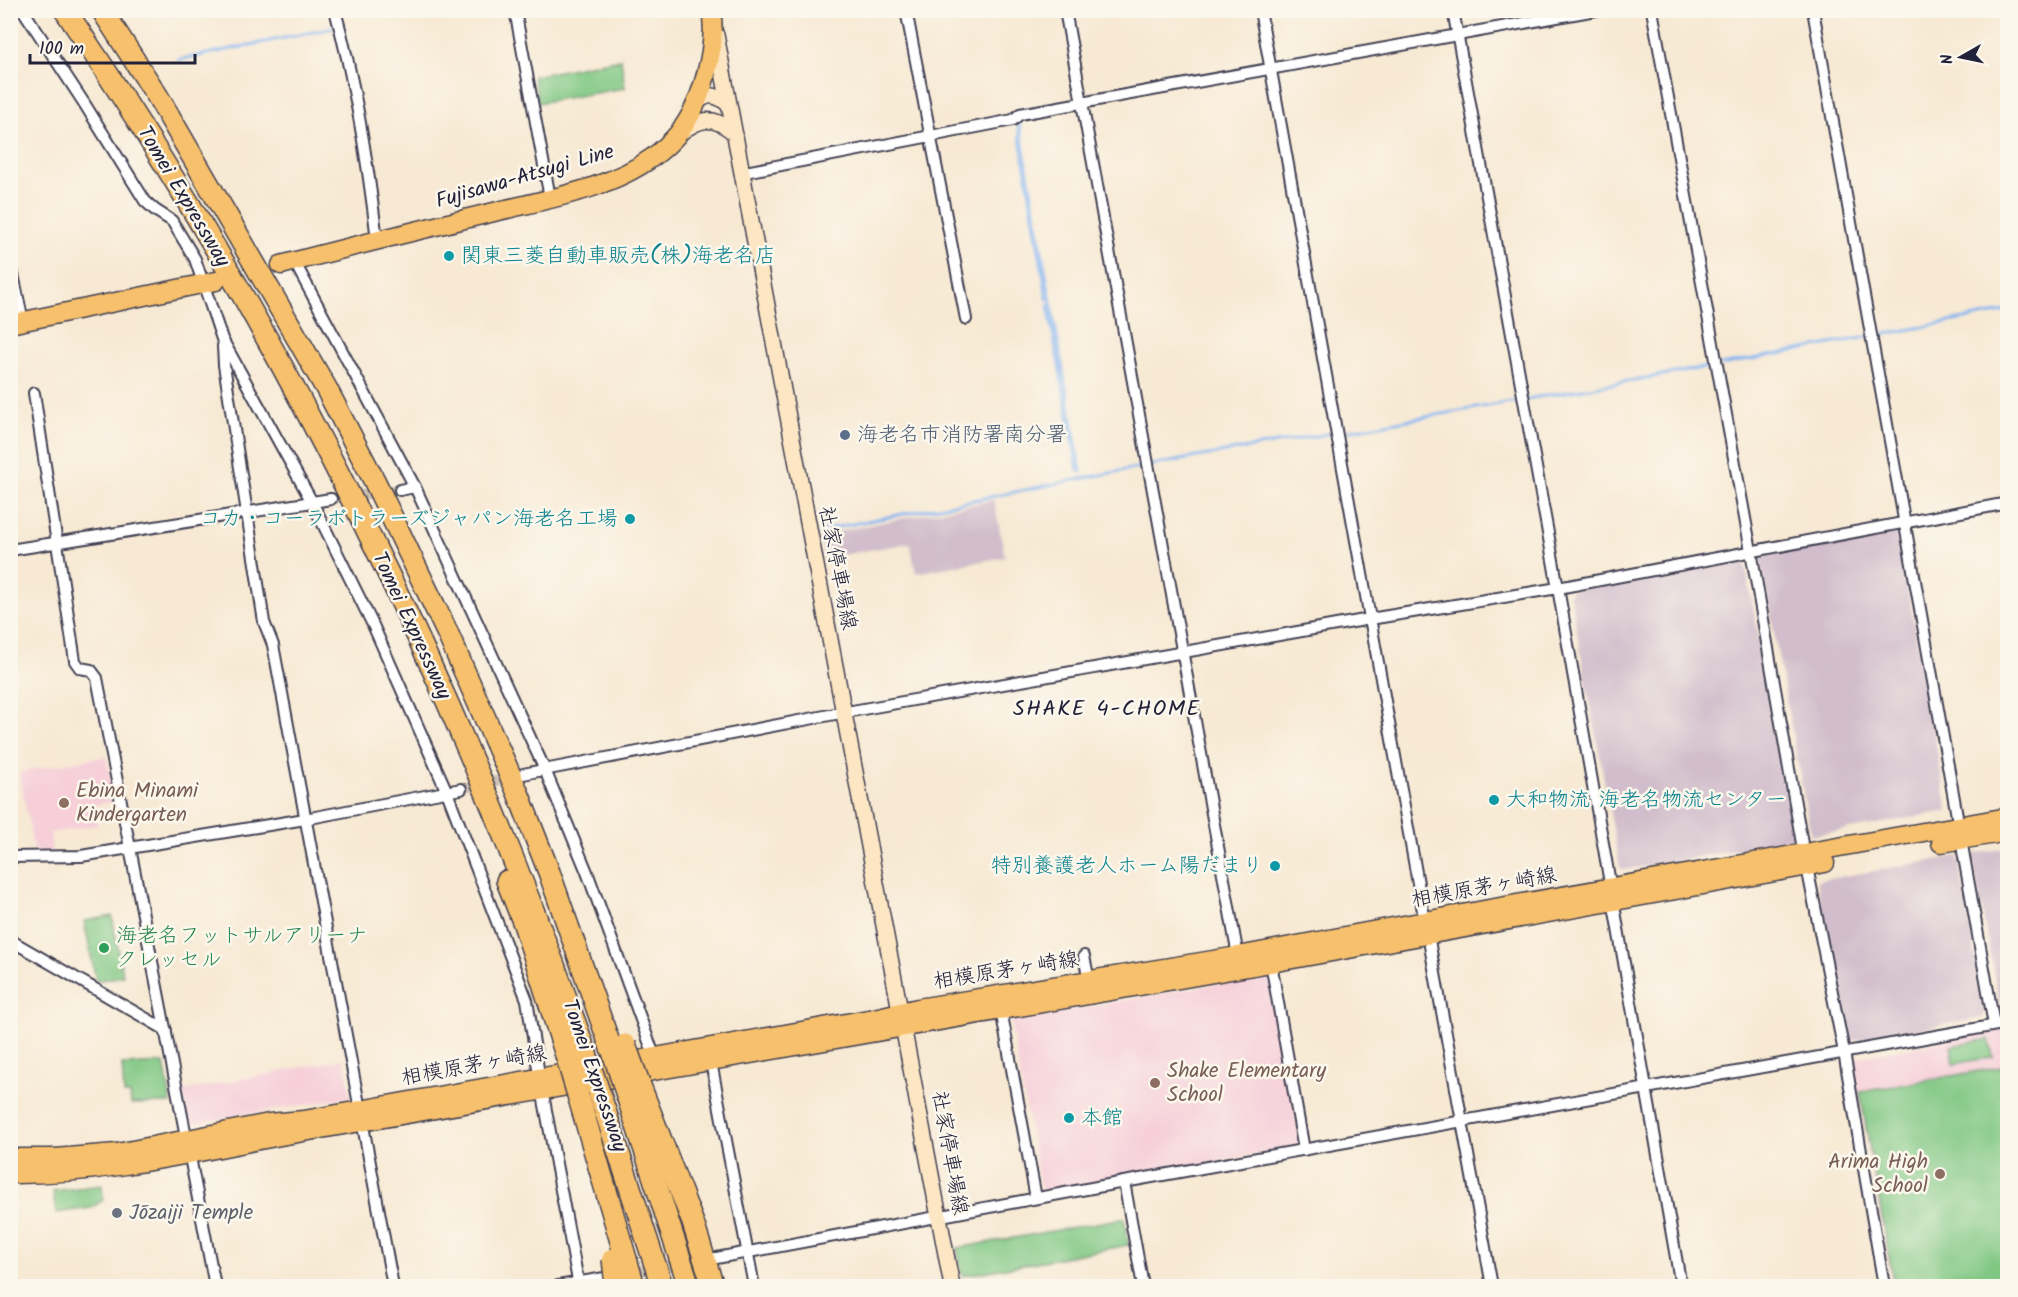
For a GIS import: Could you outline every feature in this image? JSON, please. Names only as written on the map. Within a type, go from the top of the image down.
[{"type":"highway","name":"Tomei Expressway","points":[[65,10],[189,204],[216,278],[342,482],[427,660],[523,882],[576,1054],[599,1092],[662,1287]]},
{"type":"highway","name":"Tomei Expressway","points":[[102,10],[158,97],[326,388],[412,559],[483,712],[632,1084],[689,1287]]},
{"type":"highway","points":[[576,1054],[576,1096],[603,1206],[628,1269],[616,1287]]},
{"type":"highway","points":[[632,1084],[693,1223],[713,1287]]},
{"type":"main road","name":"Fujisawa-Atsugi Line","points":[[288,263],[550,198],[607,181],[652,158],[677,135],[695,104],[711,51],[712,17]]},
{"type":"main road","name":"社家停車場線","points":[[712,17],[952,1287]]},
{"type":"main road","points":[[695,104],[706,95],[712,95],[728,104]]},
{"type":"main road","points":[[677,135],[706,120],[718,121],[733,132]]},
{"type":"main road","points":[[17,323],[216,278]]},
{"type":"main road","name":"相模原茅ヶ崎線","points":[[10,1158],[56,1158],[189,1146],[541,1084],[655,1058],[902,1020],[1001,1010],[1271,963],[1426,929],[1489,909],[1612,895],[1717,868],[1806,861],[2007,818]]},
{"type":"main road","name":"相模原茅ヶ崎線","points":[[1959,827],[2007,832]]},
{"type":"main road","name":"相模原茅ヶ崎線","points":[[541,1084],[711,1062],[1089,981],[1238,956],[1426,929]]},
{"type":"main road","name":"相模原茅ヶ崎線","points":[[10,1174],[69,1172],[117,1167],[189,1146]]},
{"type":"street","points":[[23,10],[145,201],[172,221],[195,259],[216,278],[224,365],[264,622],[273,645],[393,1287]]},
{"type":"street","points":[[335,10],[347,51],[368,160],[377,240]]},
{"type":"street","points":[[515,10],[550,198]]},
{"type":"street","points":[[906,10],[966,319]]},
{"type":"street","points":[[1065,10],[1238,956]]},
{"type":"street","points":[[1260,10],[1492,1287]]},
{"type":"street","points":[[1453,10],[1681,1287]]},
{"type":"street","points":[[740,173],[1013,120],[1020,114],[1596,10]]},
{"type":"street","points":[[1652,10],[1806,861],[1844,1052],[1884,1287]]},
{"type":"street","points":[[1813,10],[1994,1025]]},
{"type":"street","points":[[2006,10],[2007,17]]},
{"type":"street","points":[[10,261],[17,323]]},
{"type":"street","points":[[288,263],[415,487],[545,770],[587,872],[655,1058]]},
{"type":"street","points":[[222,339],[312,502],[373,626],[447,792],[521,980],[527,1000],[579,1285]]},
{"type":"street","points":[[34,393],[76,665],[91,670],[97,678],[215,1287]]},
{"type":"street","points":[[400,490],[415,487]]},
{"type":"street","points":[[10,550],[331,499]]},
{"type":"street","points":[[523,774],[843,712],[1558,588],[2007,503]]},
{"type":"street","points":[[10,857],[81,856],[305,819],[461,789]]},
{"type":"street","points":[[10,940],[166,1030]]},
{"type":"street","points":[[1084,956],[1089,981]]},
{"type":"street","points":[[1271,963],[1304,1150]]},
{"type":"street","points":[[1001,1010],[1036,1198]]},
{"type":"street","points":[[711,1259],[2007,1023]]},
{"type":"street","points":[[711,1062],[754,1287]]},
{"type":"street","points":[[1124,1182],[1143,1287]]},
{"type":"street","points":[[558,1287],[579,1285],[628,1269]]},
{"type":"shaded area","points":[[994,500],[1005,557],[916,573],[910,543],[824,558],[820,535]]},
{"type":"shaded area","points":[[1897,531],[1948,811],[1811,836],[1760,556]]},
{"type":"shaded area","points":[[1739,560],[1745,564],[1795,836],[1793,840],[1624,870],[1620,867],[1570,594],[1572,590]]},
{"type":"shaded area","name":"Ebina Minami Kindergarten","points":[[106,756],[115,801],[94,805],[97,825],[50,833],[52,852],[34,851],[19,772]]},
{"type":"shaded area","points":[[2007,848],[2008,1012],[2005,1013],[2000,1009],[1972,854]]},
{"type":"shaded area","points":[[1958,856],[1985,1012],[1982,1018],[1851,1041],[1845,1037],[1817,881]]},
{"type":"shaded area","name":"Shake Elementary School","points":[[1266,975],[1270,977],[1300,1143],[1297,1147],[1046,1192],[1040,1187],[1011,1024],[1013,1020]]},
{"type":"shaded area","name":"Arima High School","points":[[2007,1029],[2007,1286],[1892,1286],[1853,1062],[1856,1058]]},
{"type":"shaded area","points":[[344,1059],[351,1097],[189,1124],[182,1091]]},
{"type":"green space","points":[[621,59],[625,88],[538,103],[533,76]]},
{"type":"green space","name":"海老名フットサルアリーナ クレッセル","points":[[112,916],[123,976],[96,981],[84,921]]},
{"type":"green space","points":[[1989,1039],[1993,1057],[1954,1064],[1951,1046]]},
{"type":"green space","points":[[164,1063],[171,1103],[131,1104],[130,1094],[124,1094],[122,1065]]},
{"type":"green space","name":"Arima High School","points":[[2007,1066],[2007,1286],[1894,1286],[1860,1092]]},
{"type":"green space","points":[[102,1185],[103,1200],[91,1208],[56,1213],[53,1191]]},
{"type":"green space","points":[[1124,1218],[1129,1245],[962,1276],[957,1248]]},
{"type":"waterway","points":[[178,60],[333,28]]},
{"type":"waterway","points":[[1019,122],[1081,472]]},
{"type":"waterway","points":[[1018,124],[1047,299]]},
{"type":"waterway","points":[[1048,305],[1078,470]]},
{"type":"waterway","points":[[1874,336],[2008,311]]},
{"type":"waterway","points":[[1721,365],[1867,337]]},
{"type":"waterway","points":[[1340,432],[1714,366]]},
{"type":"waterway","points":[[822,530],[1141,467],[1333,433]]},
{"type":"tunnel","points":[[331,499],[400,490]]},
{"type":"tunnel","points":[[461,789],[513,777]]},
{"type":"tunnel","points":[[638,1271],[685,1263]]},
{"type":"place","name":"関東三菱自動車販売(株)海老名店","points":[[449,256]]},
{"type":"place","name":"海老名市消防署南分署","points":[[845,435]]},
{"type":"place","name":"コカ・コーラボトラーズジャパン海老名工場","points":[[630,519]]},
{"type":"place","name":"大和物流 海老名物流センター","points":[[1494,800]]},
{"type":"place","name":"Ebina Minami Kindergarten","points":[[64,803]]},
{"type":"place","name":"特別養護老人ホーム陽だまり","points":[[1275,866]]},
{"type":"place","name":"海老名フットサルアリーナ クレッセル","points":[[104,948]]},
{"type":"place","name":"Shake Elementary School","points":[[1155,1083]]},
{"type":"place","name":"本館","points":[[1069,1118]]},
{"type":"place","name":"Arima High School","points":[[1940,1174]]},
{"type":"place","name":"Jōzaiji Temple","points":[[117,1213]]},
{"type":"district","name":"SHAKE 4-CHOME","points":[[1107,709]]}]
